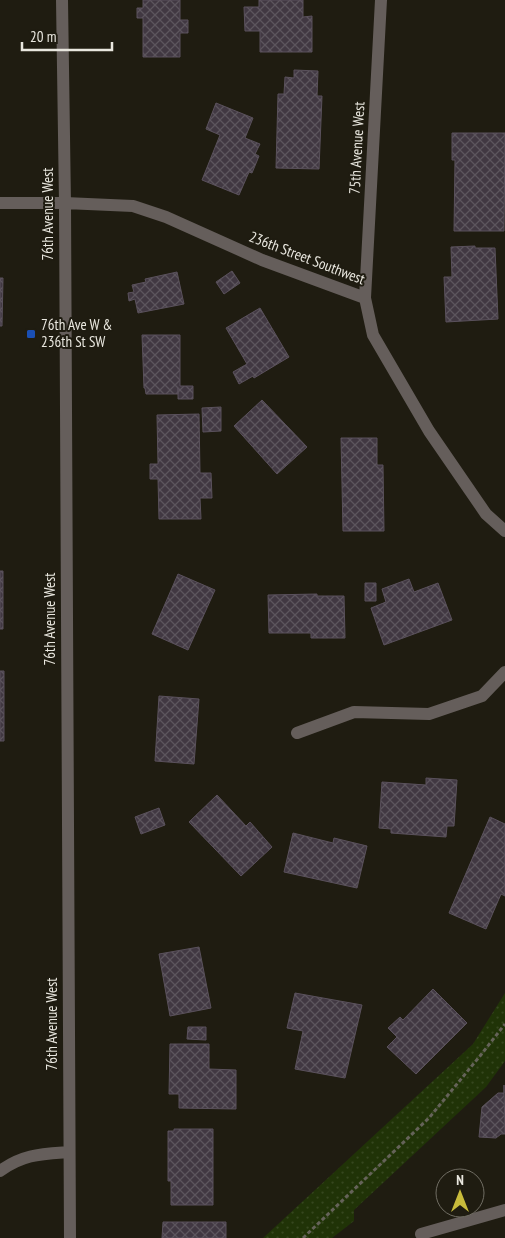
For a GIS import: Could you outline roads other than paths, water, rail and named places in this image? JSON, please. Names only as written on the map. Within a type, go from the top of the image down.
[{"type":"street","name":"76th Avenue West","points":[[62,0],[65,203],[70,1238]]},
{"type":"street","name":"75th Avenue West","points":[[365,298],[381,0]]},
{"type":"street","name":"236th Street Southwest","points":[[0,203],[133,206],[166,217],[262,260],[365,298],[373,335],[429,431],[486,514],[505,531]]},
{"type":"street","points":[[297,733],[354,712],[429,714],[482,696],[505,672]]},
{"type":"street","points":[[0,1171],[9,1164],[35,1154],[69,1152]]},
{"type":"street","points":[[421,1234],[505,1210]]},
{"type":"place","name":"76th Ave W & 236th St SW","points":[[31,334]]}]
